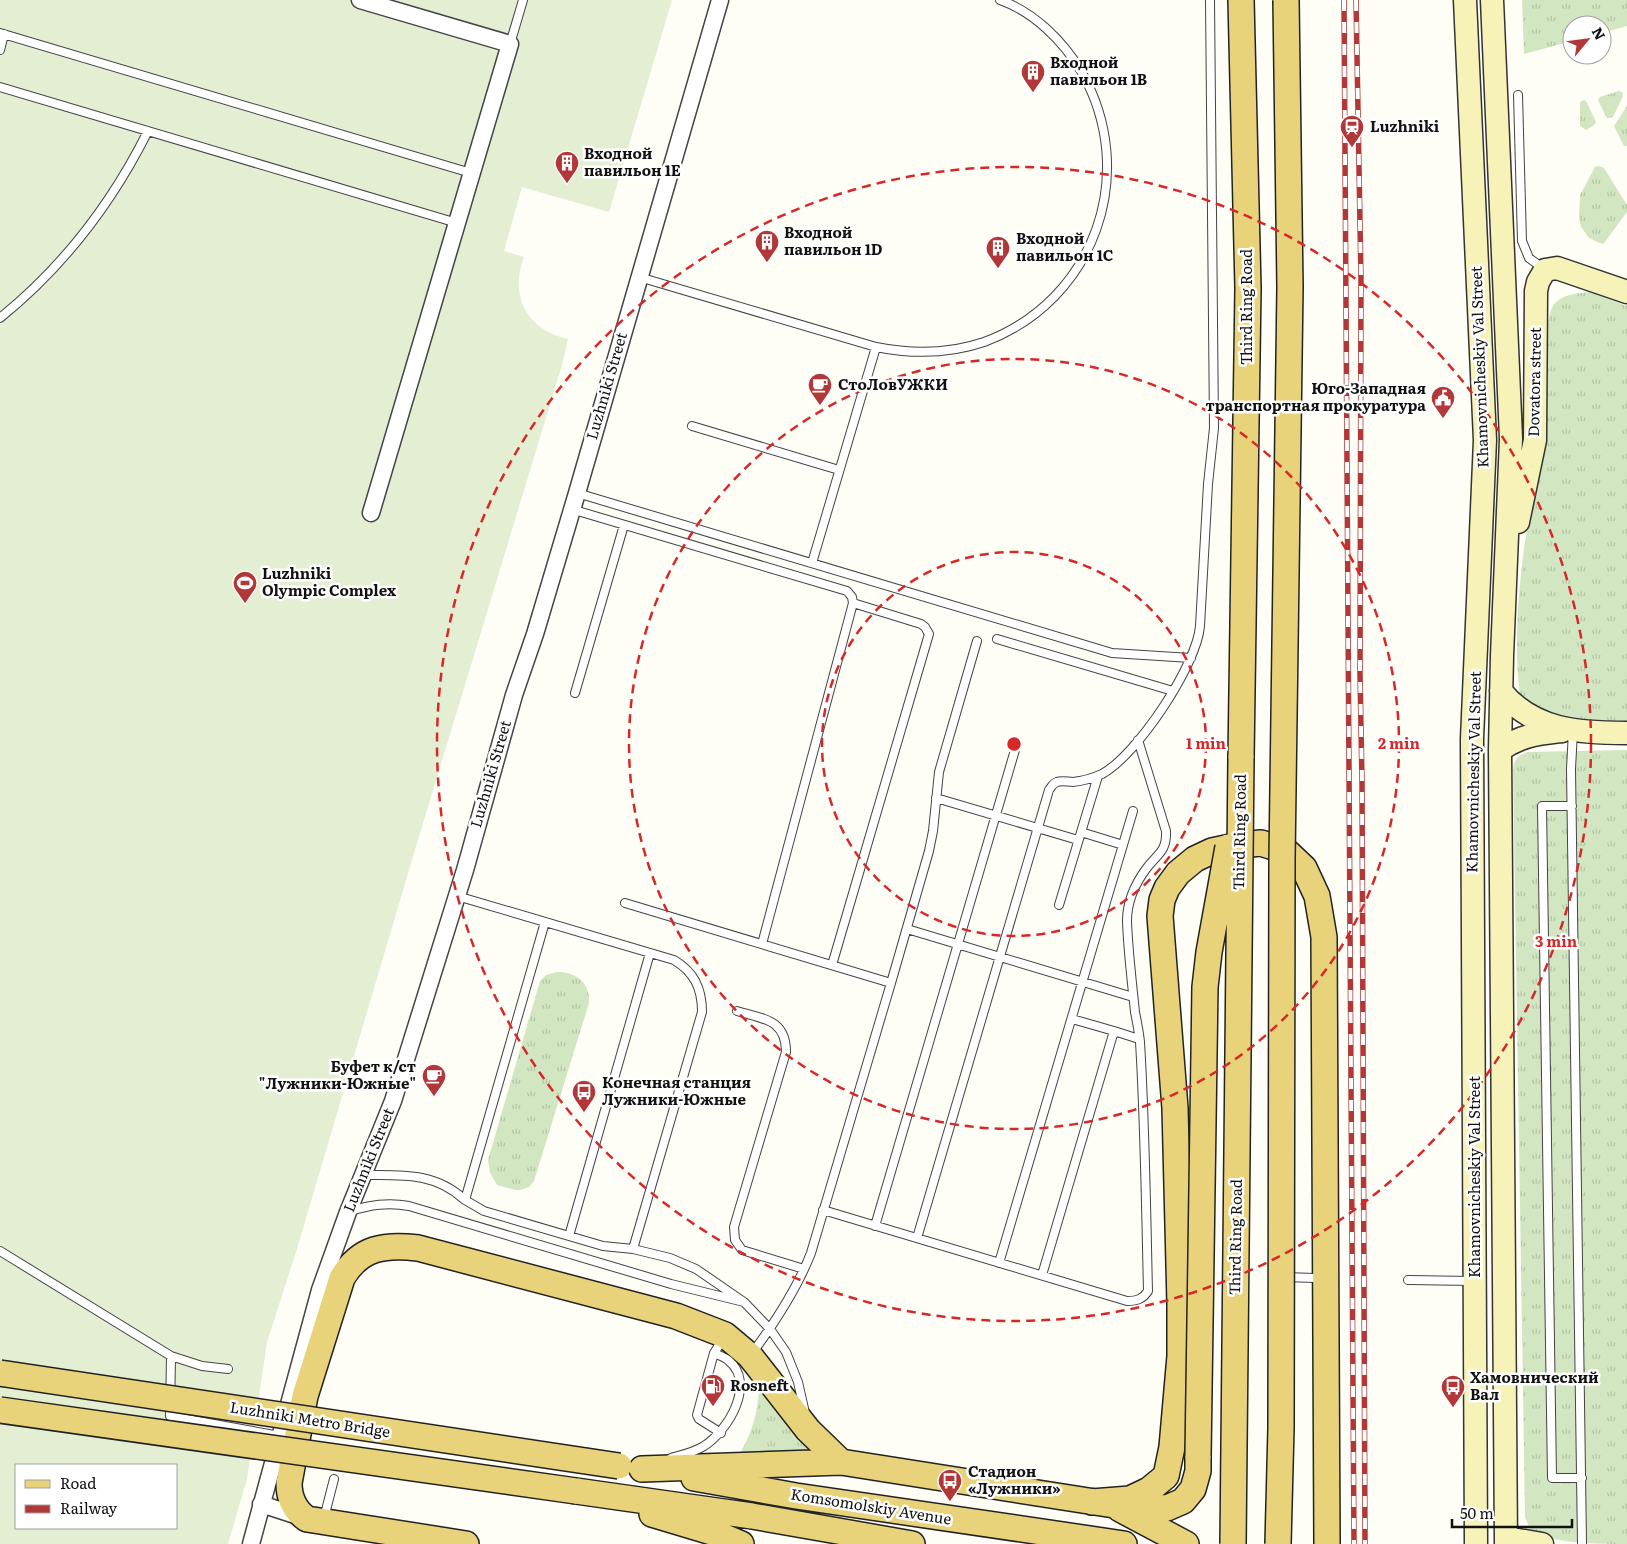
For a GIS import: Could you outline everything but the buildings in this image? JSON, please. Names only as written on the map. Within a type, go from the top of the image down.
[{"type":"main road","name":"Third Ring Road","points":[[1233,1544],[1248,288],[1241,0]]},
{"type":"main road","points":[[1278,1544],[1281,1428],[1282,859],[1290,287],[1286,0]]},
{"type":"main road","name":"Khamovnicheskiy Val Street","points":[[1465,0],[1485,440],[1473,762],[1476,1544]]},
{"type":"main road","name":"Khamovnicheskiy Val Street","points":[[1492,0],[1511,439],[1500,743],[1506,1541]]},
{"type":"main road","points":[[1545,270],[1558,268],[1627,292]]},
{"type":"main road","name":"Dovatora street","points":[[1506,579],[1535,440],[1536,291],[1538,282],[1545,270]]},
{"type":"main road","points":[[1501,691],[1511,703],[1529,716],[1564,728],[1627,733]]},
{"type":"main road","points":[[1473,762],[1489,744],[1564,728]]},
{"type":"main road","points":[[631,1468],[841,1462],[1103,1504],[1168,1508],[1183,1501],[1193,1489],[1198,1471],[1206,987],[1209,952],[1234,814],[1241,758]]},
{"type":"main road","points":[[1103,1504],[1130,1499],[1149,1490],[1166,1476],[1172,1447],[1180,1356],[1180,1294],[1175,1108],[1161,935],[1160,916],[1162,900],[1167,888],[1178,873],[1196,859],[1212,852],[1240,845],[1262,843],[1286,851],[1304,868],[1317,896],[1324,937],[1327,1544]]},
{"type":"main road","points":[[466,1544],[315,1521],[301,1515],[289,1494],[289,1483],[306,1396],[342,1278],[349,1267],[360,1257],[374,1250],[395,1245],[418,1248],[676,1316],[720,1344],[750,1356],[808,1430],[841,1462]]},
{"type":"main road","name":"Luzhniki Metro Bridge","points":[[0,1373],[631,1468]]},
{"type":"main road","points":[[0,1410],[576,1491],[715,1533],[741,1544]]},
{"type":"main road","points":[[1281,1428],[1289,1544]]},
{"type":"main road","name":"Komsomolskiy Avenue","points":[[631,1468],[796,1496],[1124,1544]]},
{"type":"main road","name":"Komsomolskiy Avenue","points":[[576,1491],[752,1516],[912,1544]]},
{"type":"main road","points":[[1103,1504],[1186,1544]]},
{"type":"main road","points":[[1506,1541],[1542,1544]]},
{"type":"street","points":[[360,0],[510,44],[370,513]]},
{"type":"street","name":"Luzhniki Street","points":[[251,1544],[320,1290],[348,1212],[393,1101],[457,896],[514,695],[535,634],[577,493],[720,0]]},
{"type":"street","points":[[261,1504],[315,1521]]},
{"type":"lane","points":[[510,44],[523,0]]},
{"type":"lane","points":[[639,277],[876,347],[905,352],[952,350],[982,342],[1013,328],[1042,308],[1060,292],[1084,257],[1100,220],[1107,184],[1108,164],[1104,129],[1088,85],[1067,52],[1045,28],[1026,14],[1000,0]]},
{"type":"lane","points":[[917,1238],[1049,790],[1053,784],[1062,781],[1086,780],[1098,776],[1120,760],[1138,740],[1173,691],[1190,658],[1199,635],[1208,484],[1214,428],[1210,0]]},
{"type":"lane","points":[[0,50],[2,34],[472,173]]},
{"type":"lane","points":[[0,87],[457,223]]},
{"type":"lane","points":[[1518,95],[1522,242],[1529,258],[1545,270]]},
{"type":"lane","points":[[0,318],[47,275],[83,234],[114,191],[148,131]]},
{"type":"lane","points":[[812,563],[876,347]]},
{"type":"lane","points":[[692,426],[839,470]]},
{"type":"lane","points":[[577,493],[1112,653],[1190,658]]},
{"type":"lane","points":[[571,509],[847,591],[852,597],[853,604],[762,944]]},
{"type":"lane","points":[[575,692],[624,525]]},
{"type":"lane","points":[[832,965],[929,634],[921,624],[853,604]]},
{"type":"lane","points":[[996,638],[1173,691]]},
{"type":"lane","points":[[750,1356],[770,1329],[793,1291],[804,1269],[824,1210],[930,851],[939,772],[977,641]]},
{"type":"lane","points":[[1564,728],[1572,806],[1582,1544]]},
{"type":"lane","points":[[824,1210],[1127,1301],[1143,1298],[1148,1291],[1148,1228],[1140,1039],[1127,920],[1129,904],[1139,880],[1147,867],[1161,854],[1166,837],[1164,824],[1138,740]]},
{"type":"lane","points":[[875,1226],[1015,750]]},
{"type":"lane","points":[[1059,905],[1098,776]]},
{"type":"lane","points":[[936,798],[1038,828],[1123,845]]},
{"type":"lane","points":[[1572,806],[1542,806],[1552,1478],[1582,1478]]},
{"type":"lane","points":[[999,1263],[1133,811]]},
{"type":"lane","points":[[457,896],[674,960],[684,966],[694,976],[699,986],[702,1012],[634,1249]]},
{"type":"lane","points":[[625,903],[891,982]]},
{"type":"lane","points":[[465,1200],[545,922]]},
{"type":"lane","points":[[907,929],[1134,996]]},
{"type":"lane","points":[[569,1236],[650,953]]},
{"type":"lane","points":[[737,1011],[772,1021],[778,1026],[786,1041],[786,1052],[734,1227],[735,1240],[742,1250],[804,1269]]},
{"type":"lane","points":[[1072,1019],[1140,1039]]},
{"type":"lane","points":[[1042,1275],[1114,1031]]},
{"type":"lane","points":[[363,1176],[398,1175],[430,1179],[454,1190],[465,1200],[484,1211],[603,1246],[655,1253],[682,1263],[714,1281],[744,1302],[770,1329],[786,1352],[804,1406],[808,1430]]},
{"type":"lane","points":[[348,1212],[375,1204],[391,1203],[409,1206],[671,1284],[744,1302]]},
{"type":"lane","points":[[0,1252],[171,1356],[202,1366],[228,1368]]},
{"type":"lane","points":[[1275,1277],[1315,1278]]},
{"type":"lane","points":[[1408,1280],[1475,1282]]},
{"type":"lane","points":[[631,1468],[703,1447],[721,1433],[734,1414],[740,1391],[738,1374],[728,1361],[720,1344]]},
{"type":"lane","points":[[720,1344],[697,1415],[721,1433]]},
{"type":"lane","points":[[171,1356],[170,1416],[280,1436]]},
{"type":"lane","points":[[315,1521],[334,1479]]},
{"type":"green space","name":"Luzhniki Olympic Complex","points":[[0,0],[672,0],[609,212],[522,187],[504,251],[524,257],[519,285],[525,309],[532,319],[542,328],[568,339],[562,365],[417,843],[296,1252],[267,1342],[247,1479],[228,1544],[0,1544]]},
{"type":"green space","points":[[1522,0],[1627,0],[1627,26],[1612,30],[1612,15],[1562,15],[1562,44],[1524,54]]},
{"type":"green space","points":[[1619,91],[1622,92],[1623,96],[1613,117],[1608,118],[1598,100],[1600,97]]},
{"type":"green space","points":[[1584,100],[1596,122],[1586,130],[1580,126],[1580,102]]},
{"type":"green space","points":[[1627,106],[1627,146],[1624,146],[1614,126]]},
{"type":"green space","points":[[1595,167],[1604,168],[1627,205],[1627,212],[1602,244],[1589,238],[1581,227],[1579,217],[1580,195]]},
{"type":"green space","points":[[1590,292],[1627,306],[1627,721],[1576,723],[1521,702],[1517,634],[1522,565],[1545,421],[1546,349],[1551,310],[1555,303],[1562,298],[1572,294]]},
{"type":"green space","points":[[1627,750],[1627,1544],[1552,1539],[1532,1531],[1525,1517],[1513,770],[1517,759],[1527,752]]},
{"type":"green space","points":[[556,972],[575,976],[580,980],[587,990],[589,1003],[534,1181],[529,1187],[515,1190],[497,1185],[490,1173],[488,1160],[540,981],[546,975]]},
{"type":"green space","points":[[759,1389],[810,1447],[822,1456],[739,1456],[753,1424]]},
{"type":"railway","points":[[1344,0],[1354,1544]]},
{"type":"railway","points":[[1356,0],[1361,279],[1360,674],[1365,1544]]},
{"type":"place","name":"Входной павильон 1B","points":[[1033,93]]},
{"type":"place","name":"Luzhniki","points":[[1352,148]]},
{"type":"place","name":"Входной павильон 1E","points":[[567,184]]},
{"type":"place","name":"Входной павильон 1D","points":[[767,263]]},
{"type":"place","name":"Входной павильон 1C","points":[[998,269]]},
{"type":"place","name":"СтоЛовУЖКИ","points":[[820,406]]},
{"type":"place","name":"Юго-Западная транспортная прокуратура","points":[[1443,419]]},
{"type":"place","name":"Luzhniki Olympic Complex","points":[[245,604]]},
{"type":"place","name":"Буфет к/ст \"Лужники-Южные\"","points":[[434,1097]]},
{"type":"place","name":"Конечная станция Лужники-Южные","points":[[584,1113]]},
{"type":"place","name":"Rosneft","points":[[713,1407]]},
{"type":"place","name":"Хамовнический Вал","points":[[1453,1408]]},
{"type":"place","name":"Стадион «Лужники»","points":[[950,1502]]}]
